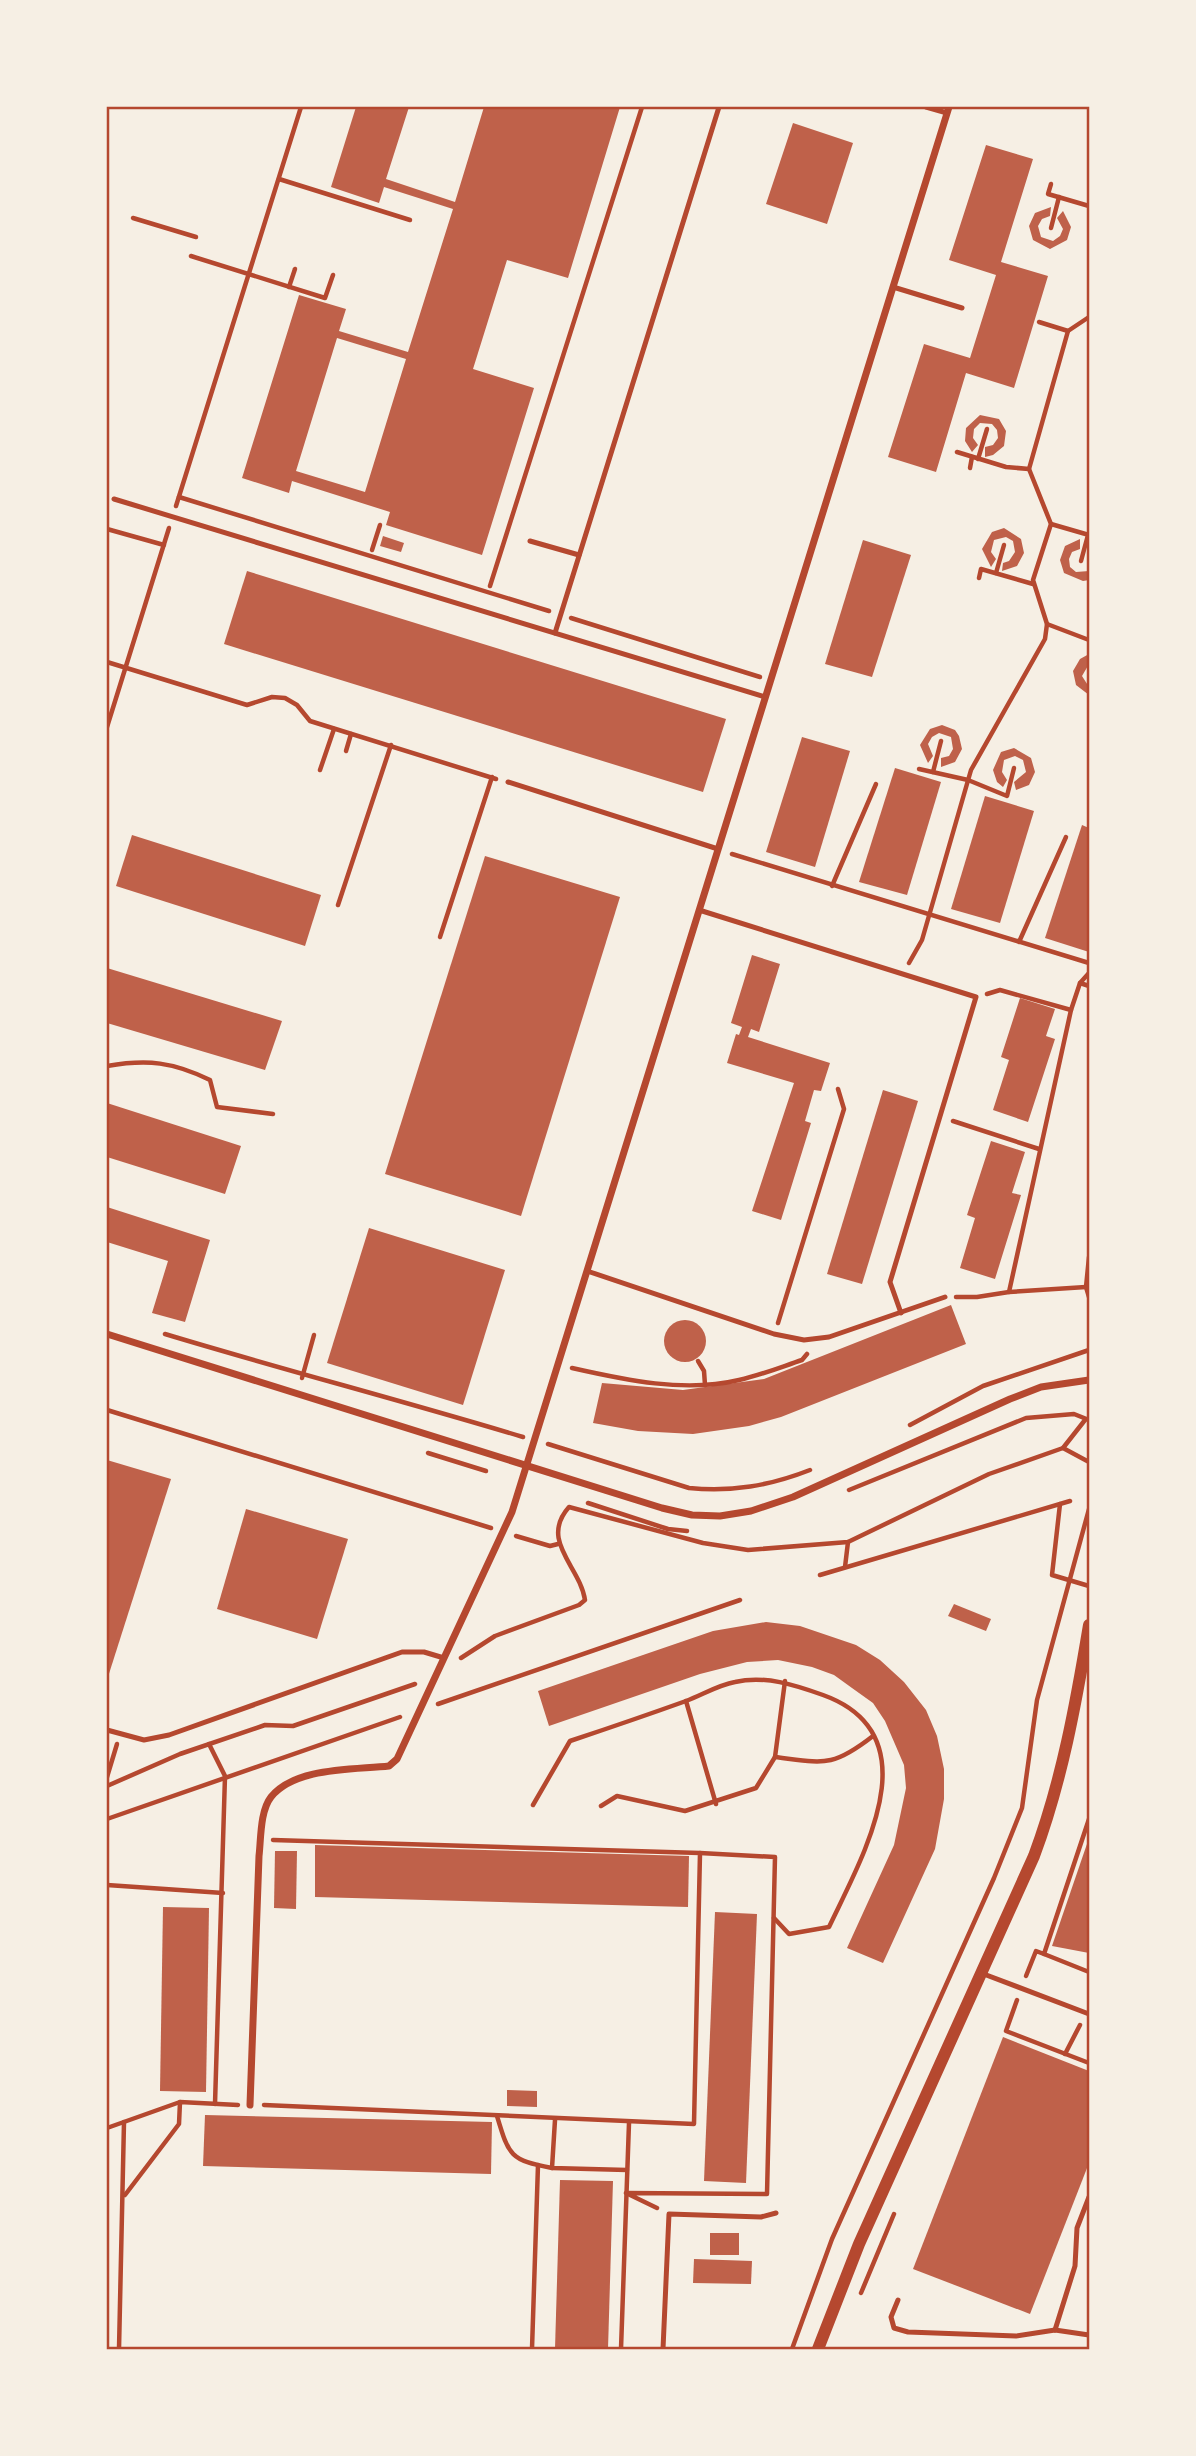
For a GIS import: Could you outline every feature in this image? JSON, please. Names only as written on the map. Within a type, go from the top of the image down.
[{"type":"street","points":[[250,2105],[261,1840],[271,1798],[303,1776],[389,1766],[397,1759],[505,1532],[948,110]]},
{"type":"street","points":[[107,1334],[662,1508],[692,1515],[720,1516],[751,1511],[793,1497],[1041,1387],[1089,1380]]},
{"type":"street","points":[[824,2349],[864,2232],[1034,1856],[1051,1812],[1073,1720],[1089,1625]]},
{"type":"street","points":[[818,2349],[828,2331]]},
{"type":"lane","points":[[555,633],[719,107]]},
{"type":"lane","points":[[926,107],[948,110]]},
{"type":"lane","points":[[893,287],[962,308]]},
{"type":"lane","points":[[114,499],[765,697]]},
{"type":"lane","points":[[530,541],[579,555]]},
{"type":"lane","points":[[508,782],[718,849]]},
{"type":"lane","points":[[699,910],[976,997],[890,1282],[901,1313]]},
{"type":"lane","points":[[587,1271],[774,1334],[804,1340],[901,1313],[945,1297]]},
{"type":"lane","points":[[107,1730],[144,1740],[169,1735],[402,1652],[424,1652],[444,1658]]},
{"type":"lane","points":[[980,1973],[1087,2014]]},
{"type":"lane","points":[[1055,2330],[1075,2266],[1077,2228],[1089,2197]]},
{"type":"lane","points":[[663,2349],[669,2214],[761,2217],[776,2213]]},
{"type":"lane","points":[[898,2300],[891,2317],[894,2328],[908,2332],[1016,2336],[1055,2330],[1089,2335]]},
{"type":"path","points":[[107,727],[301,107]]},
{"type":"path","points":[[490,586],[642,107]]},
{"type":"path","points":[[279,179],[410,220]]},
{"type":"path","points":[[1051,184],[1048,194],[1089,206]]},
{"type":"path","points":[[1051,228],[1059,197]]},
{"type":"path","points":[[133,218],[196,237]]},
{"type":"path","points":[[191,256],[325,298],[332,275]]},
{"type":"path","points":[[289,287],[295,269]]},
{"type":"path","points":[[908,975],[910,958],[922,940],[968,780],[1045,639],[1047,624],[1034,584],[1051,524],[1029,469],[1068,331],[1088,320]]},
{"type":"path","points":[[1039,322],[1068,331]]},
{"type":"path","points":[[970,468],[987,429]]},
{"type":"path","points":[[957,452],[1006,467],[1029,469]]},
{"type":"path","points":[[179,497],[771,680]]},
{"type":"path","points":[[1051,524],[1089,535],[1081,561]]},
{"type":"path","points":[[372,550],[380,525]]},
{"type":"path","points":[[107,529],[164,545]]},
{"type":"path","points":[[996,573],[1004,545]]},
{"type":"path","points":[[979,578],[981,569],[1034,584]]},
{"type":"path","points":[[1047,624],[1089,640]]},
{"type":"path","points":[[107,662],[247,705],[272,697],[285,698],[297,705],[310,721],[508,782]]},
{"type":"path","points":[[320,770],[334,729]]},
{"type":"path","points":[[346,751],[351,734]]},
{"type":"path","points":[[933,772],[941,741]]},
{"type":"path","points":[[338,905],[391,745]]},
{"type":"path","points":[[919,769],[968,780],[1007,796],[1014,768]]},
{"type":"path","points":[[440,937],[492,777]]},
{"type":"path","points":[[831,886],[876,784]]},
{"type":"path","points":[[1019,942],[1066,837]]},
{"type":"path","points":[[718,849],[831,886],[1089,963]]},
{"type":"path","points":[[1009,1292],[1071,1010],[1080,983],[1089,973]]},
{"type":"path","points":[[1080,983],[1089,986]]},
{"type":"path","points":[[976,997],[1000,990],[1071,1010]]},
{"type":"path","points":[[107,1066],[137,1060],[181,1065],[210,1080],[217,1107],[273,1114]]},
{"type":"path","points":[[774,1334],[844,1109],[838,1089]]},
{"type":"path","points":[[940,1117],[1039,1149]]},
{"type":"path","points":[[1089,1257],[1086,1287],[1089,1297]]},
{"type":"path","points":[[945,1297],[977,1297],[1086,1287]]},
{"type":"path","points":[[160,1333],[302,1376],[392,1396],[689,1488],[712,1490],[767,1485],[818,1467]]},
{"type":"path","points":[[297,1393],[314,1335]]},
{"type":"path","points":[[557,1365],[618,1379],[705,1385],[739,1381],[802,1360],[818,1338]]},
{"type":"path","points":[[899,1432],[983,1386],[1089,1350]]},
{"type":"path","points":[[698,1361],[704,1371],[705,1385]]},
{"type":"path","points":[[107,1409],[550,1546],[558,1544]]},
{"type":"path","points":[[107,1786],[265,1724],[293,1726],[436,1677],[495,1636],[579,1605],[584,1600],[558,1544],[559,1526],[569,1507],[704,1543],[748,1550],[848,1542],[989,1475],[1063,1448],[1087,1420],[1074,1414],[1026,1418],[842,1493]]},
{"type":"path","points":[[1063,1448],[1089,1462]]},
{"type":"path","points":[[417,1449],[522,1482]]},
{"type":"path","points":[[575,1499],[668,1529],[696,1532]]},
{"type":"path","points":[[820,1575],[1070,1501]]},
{"type":"path","points":[[1060,1504],[1052,1575],[1089,1586]]},
{"type":"path","points":[[792,2349],[837,2228],[994,1878],[1022,1808],[1037,1700],[1089,1509]]},
{"type":"path","points":[[845,1567],[848,1542]]},
{"type":"path","points":[[107,1819],[740,1600]]},
{"type":"path","points":[[601,1806],[617,1796],[684,1811],[716,1804],[756,1788],[775,1757],[785,1681]]},
{"type":"path","points":[[533,1804],[570,1741],[735,1682],[785,1681],[834,1699],[862,1720],[881,1749],[883,1795],[874,1832],[829,1927],[789,1934],[774,1918]]},
{"type":"path","points":[[687,1701],[716,1804]]},
{"type":"path","points":[[107,1777],[121,1734]]},
{"type":"path","points":[[775,1757],[820,1763],[847,1757],[873,1736]]},
{"type":"path","points":[[209,1744],[225,1776],[215,2104]]},
{"type":"path","points":[[1044,1954],[1089,1819]]},
{"type":"path","points":[[261,1840],[775,1857],[767,2194],[626,2193]]},
{"type":"path","points":[[107,2128],[180,2102],[694,2124],[700,1853]]},
{"type":"path","points":[[107,1885],[223,1893]]},
{"type":"path","points":[[1089,1972],[1036,1951],[1006,2031],[1089,2063]]},
{"type":"path","points":[[1065,2054],[1087,2014]]},
{"type":"path","points":[[124,2197],[179,2124],[180,2102]]},
{"type":"path","points":[[497,2116],[507,2150],[514,2158],[552,2168],[627,2170]]},
{"type":"path","points":[[552,2168],[555,2120]]},
{"type":"path","points":[[119,2349],[124,2122]]},
{"type":"path","points":[[621,2349],[629,2123]]},
{"type":"path","points":[[532,2349],[538,2165]]},
{"type":"path","points":[[626,2193],[669,2214]]},
{"type":"building","points":[[356,107],[409,107],[386,179],[455,202],[484,107],[620,107],[568,278],[507,260],[473,369],[534,388],[482,555],[386,525],[390,512],[292,481],[289,493],[242,478],[299,295],[346,309],[339,331],[408,352],[453,209],[384,187],[379,203],[331,187]],"holes":[[[337,338],[406,359],[365,492],[296,471]]]},
{"type":"building","points":[[793,123],[853,143],[827,224],[766,204]]},
{"type":"building","points":[[986,145],[1033,159],[1001,262],[1048,276],[1014,388],[966,373],[936,472],[888,457],[924,344],[970,358],[996,275],[949,260]]},
{"type":"building","points":[[1051,207],[1050,216],[1042,219],[1038,226],[1041,237],[1053,241],[1060,236],[1063,229],[1057,218],[1063,211],[1071,227],[1067,240],[1050,249],[1033,240],[1029,226],[1035,213]]},
{"type":"building","points":[[980,415],[999,419],[1006,431],[1004,446],[993,455],[985,457],[985,447],[993,445],[998,438],[997,430],[992,424],[980,423],[974,429],[973,438],[978,445],[972,452],[965,441],[966,428]]},
{"type":"building","points":[[1004,528],[1021,539],[1024,553],[1017,566],[1002,571],[1003,563],[1009,561],[1015,552],[1013,541],[1006,537],[994,540],[991,552],[996,559],[991,567],[982,549],[992,532]]},
{"type":"building","points":[[383,536],[404,543],[401,552],[380,546]]},
{"type":"building","points":[[1080,539],[1080,549],[1072,552],[1069,559],[1070,567],[1076,572],[1089,571],[1089,580],[1083,581],[1064,573],[1060,560],[1065,546]]},
{"type":"building","points":[[863,540],[911,555],[872,677],[825,664]]},
{"type":"building","points":[[247,571],[726,719],[703,792],[224,644]]},
{"type":"building","points":[[1089,654],[1089,664],[1082,676],[1089,687],[1089,695],[1076,685],[1073,671],[1080,659]]},
{"type":"building","points":[[942,725],[955,730],[962,749],[955,762],[941,767],[941,758],[949,756],[953,749],[951,737],[939,733],[932,737],[928,744],[933,756],[928,763],[920,745],[930,729]]},
{"type":"building","points":[[802,737],[850,751],[815,867],[766,852]]},
{"type":"building","points":[[1014,748],[1031,758],[1035,772],[1029,785],[1016,790],[1014,782],[1026,772],[1023,760],[1015,756],[1004,760],[1002,772],[1007,780],[1003,787],[997,782],[993,770],[1001,752]]},
{"type":"building","points":[[895,768],[941,782],[907,895],[859,882]]},
{"type":"building","points":[[985,796],[1034,811],[1000,923],[951,909]]},
{"type":"building","points":[[1082,825],[1089,828],[1089,952],[1045,938]]},
{"type":"building","points":[[132,835],[321,895],[305,946],[116,886]]},
{"type":"building","points":[[485,856],[620,897],[521,1216],[385,1174]]},
{"type":"building","points":[[752,955],[780,964],[759,1032],[751,1029],[748,1037],[830,1063],[821,1091],[814,1090],[805,1121],[811,1123],[781,1220],[752,1211],[794,1083],[727,1063],[736,1034],[739,1035],[742,1027],[731,1023]]},
{"type":"building","points":[[107,968],[282,1021],[265,1070],[107,1023]]},
{"type":"building","points":[[1020,998],[1055,1009],[1046,1036],[1055,1039],[1028,1122],[993,1110],[1009,1060],[1001,1057]]},
{"type":"building","points":[[883,1090],[918,1101],[862,1284],[827,1274]]},
{"type":"building","points":[[107,1103],[241,1146],[225,1194],[107,1157]]},
{"type":"building","points":[[991,1141],[1025,1152],[1012,1193],[1021,1195],[995,1279],[960,1268],[975,1218],[967,1215]]},
{"type":"building","points":[[107,1207],[210,1240],[185,1322],[152,1313],[168,1261],[107,1242]]},
{"type":"building","points":[[369,1228],[505,1270],[463,1405],[327,1363]]},
{"type":"building","points":[[951,1305],[966,1344],[781,1417],[749,1426],[693,1434],[638,1431],[593,1423],[602,1383],[683,1390],[764,1379]]},
{"type":"building","points":[[685,1320],[700,1326],[706,1341],[700,1356],[685,1362],[670,1356],[664,1341],[670,1326]]},
{"type":"building","points":[[107,1460],[171,1479],[107,1680]]},
{"type":"building","points":[[246,1509],[348,1539],[317,1639],[217,1609]]},
{"type":"building","points":[[954,1604],[991,1619],[986,1631],[948,1616]]},
{"type":"building","points":[[766,1622],[800,1626],[856,1645],[880,1660],[904,1682],[926,1710],[937,1736],[944,1769],[944,1799],[935,1849],[883,1963],[847,1948],[894,1845],[906,1788],[904,1765],[885,1721],[873,1703],[834,1675],[778,1660],[747,1662],[700,1674],[549,1726],[538,1691],[713,1631]]},
{"type":"building","points":[[1089,1838],[1089,1953],[1052,1946]]},
{"type":"building","points":[[315,1845],[689,1856],[688,1907],[315,1897]]},
{"type":"building","points":[[275,1851],[297,1851],[296,1909],[274,1908]]},
{"type":"building","points":[[163,1907],[209,1908],[206,2092],[160,2091]]},
{"type":"building","points":[[715,1912],[757,1914],[746,2183],[704,2181]]},
{"type":"building","points":[[1003,2037],[1089,2071],[1089,2163],[1030,2314],[913,2269]]},
{"type":"building","points":[[507,2090],[537,2091],[537,2107],[507,2106]]},
{"type":"building","points":[[205,2115],[492,2122],[491,2174],[203,2166]]},
{"type":"building","points":[[560,2180],[613,2181],[608,2349],[555,2349]]},
{"type":"building","points":[[710,2233],[739,2233],[739,2255],[710,2255]]},
{"type":"building","points":[[694,2259],[752,2261],[751,2284],[693,2283]]}]
